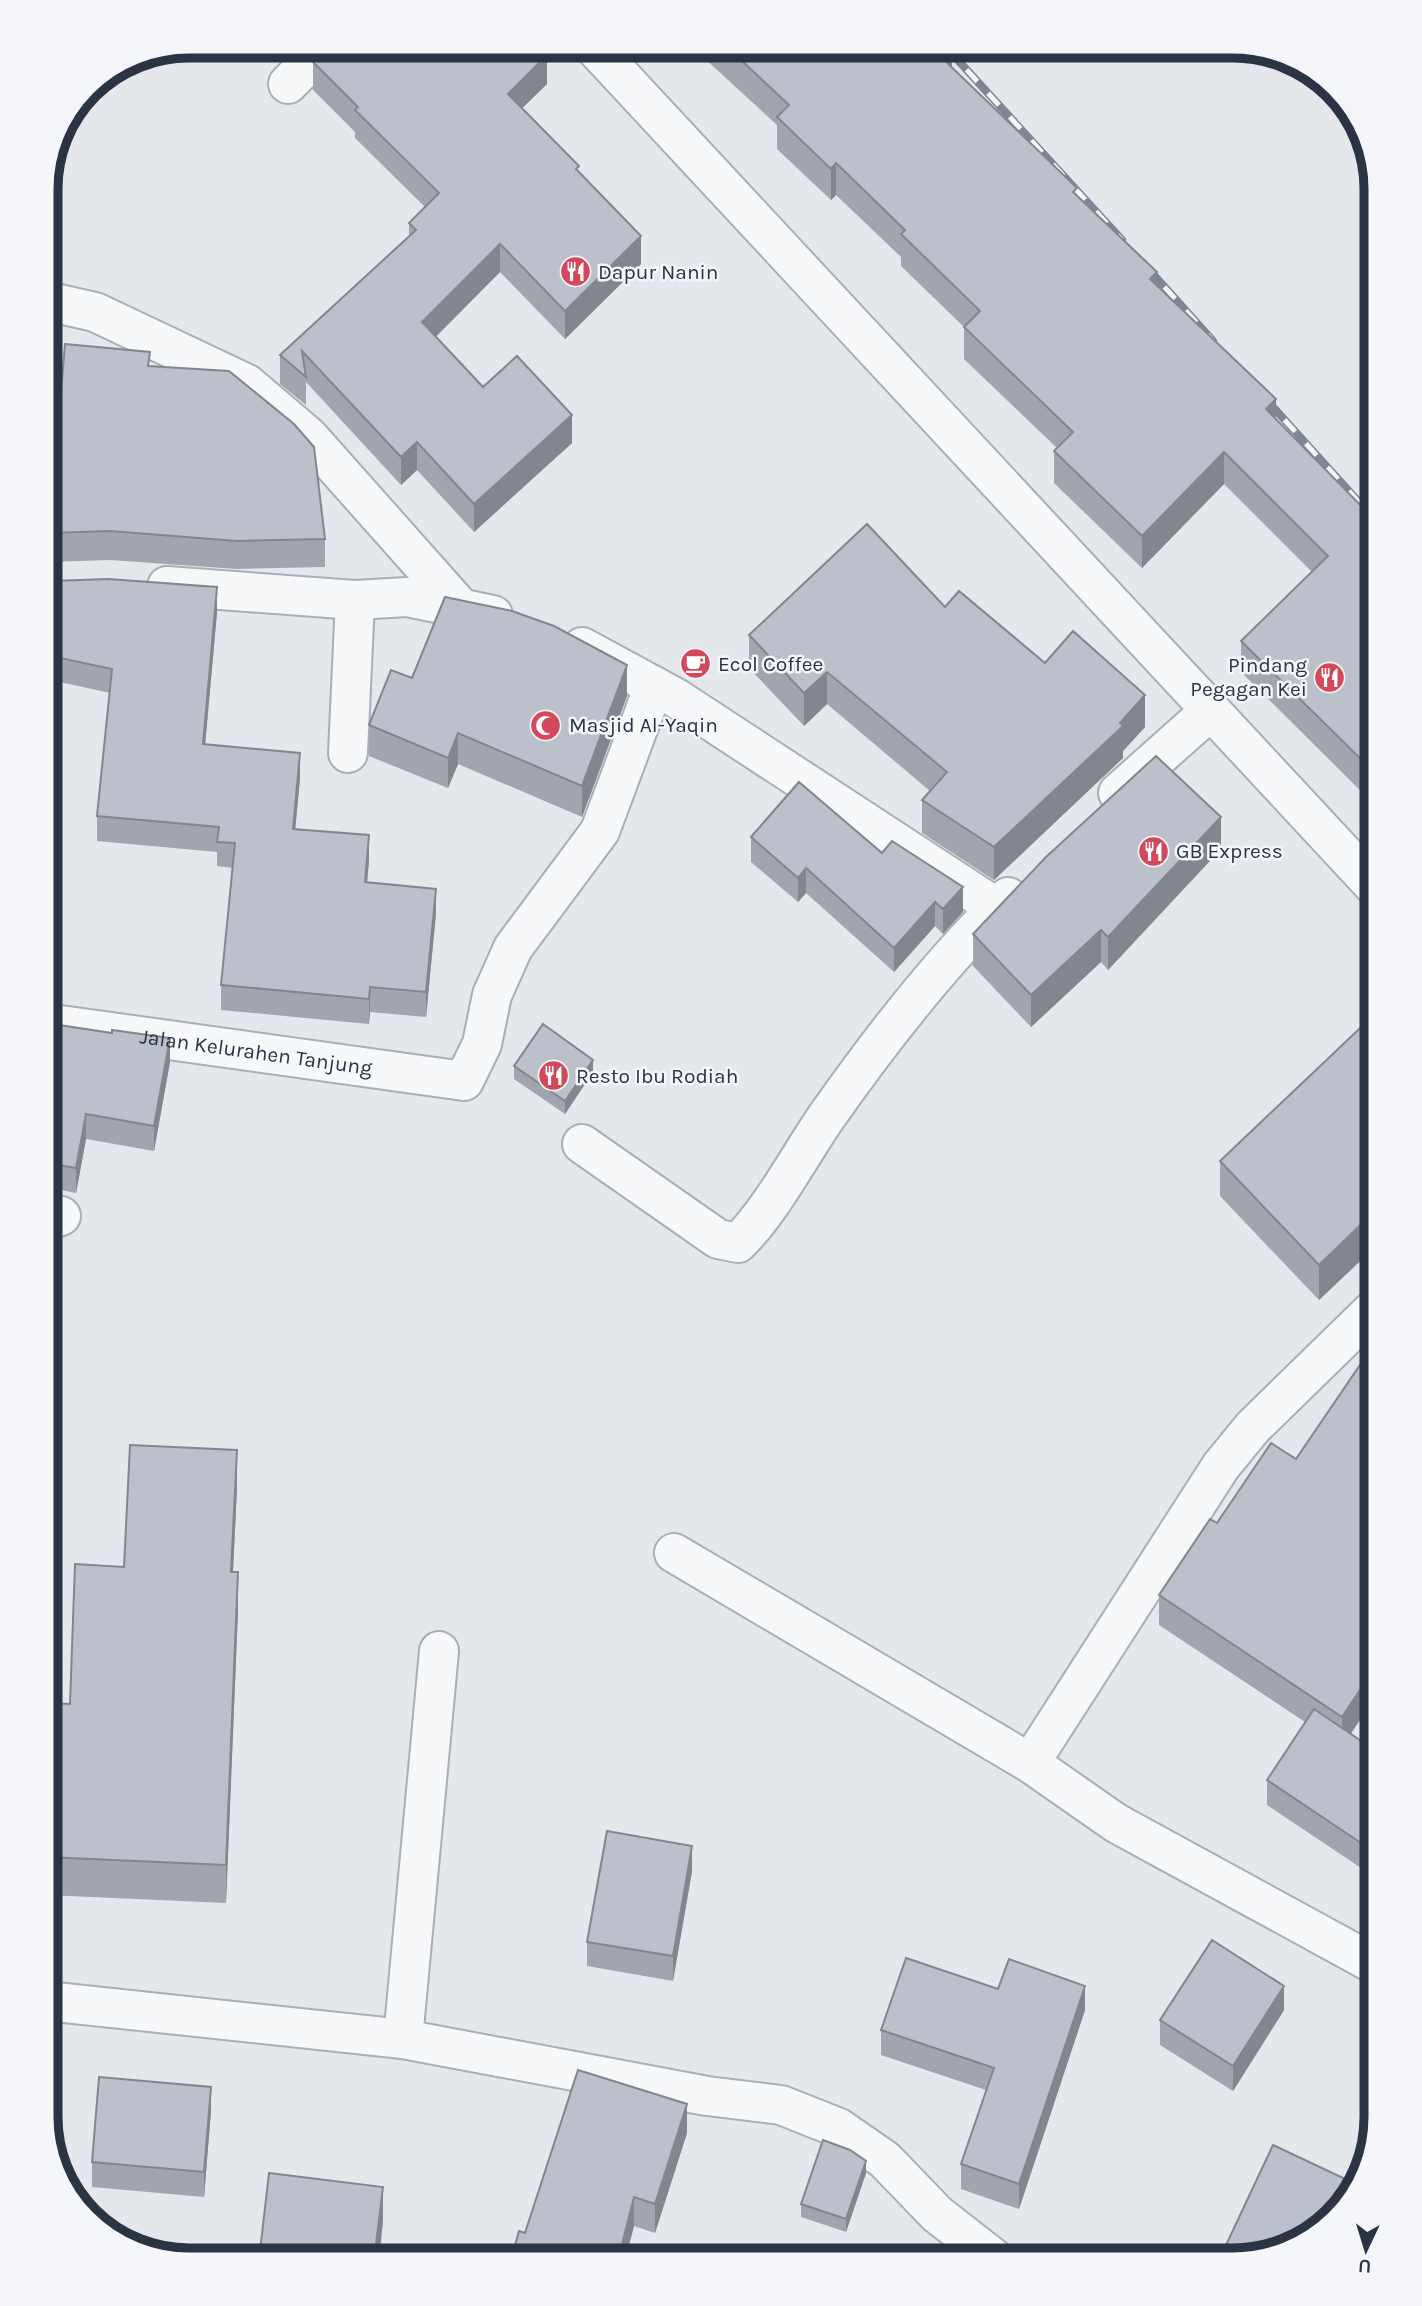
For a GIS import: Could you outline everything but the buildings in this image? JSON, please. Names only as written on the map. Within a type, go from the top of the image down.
[{"type":"street","points":[[288,84],[313,58]]},
{"type":"street","points":[[604,58],[1364,874]]},
{"type":"street","points":[[58,304],[95,312],[247,384],[309,437],[460,607]]},
{"type":"street","points":[[135,584],[355,600],[407,597],[460,607],[541,629],[654,686],[997,908]]},
{"type":"street","points":[[348,753],[355,600]]},
{"type":"street","name":"Jalan Kelurahen Tanjung","points":[[58,1025],[464,1081],[482,1044],[492,995],[513,947],[600,831],[654,686]]},
{"type":"street","points":[[1095,814],[1210,711]]},
{"type":"street","points":[[582,1144],[718,1238],[738,1243],[756,1225],[838,1103],[934,978],[997,908],[1037,869]]},
{"type":"street","points":[[1030,1763],[1221,1466],[1253,1427],[1364,1320]]},
{"type":"street","points":[[674,1553],[1030,1763],[1116,1824],[1364,1958]]},
{"type":"street","points":[[403,2039],[439,1651]]},
{"type":"street","points":[[58,2002],[403,2039],[707,2096],[781,2105],[839,2128],[885,2160],[937,2214],[981,2248]]},
{"type":"railway","points":[[956,58],[1122,240]]},
{"type":"railway","points":[[1143,263],[1213,341]]},
{"type":"railway","points":[[1263,396],[1364,508]]},
{"type":"place","name":"Dapur Nanin","points":[[575,272]]},
{"type":"place","name":"Ecol Coffee","points":[[695,664]]},
{"type":"place","name":"Pindang Pegagan Kei","points":[[1330,677]]},
{"type":"place","name":"Masjid Al-Yaqin","points":[[546,725]]},
{"type":"place","name":"GB Express","points":[[1153,851]]},
{"type":"place","name":"Resto Ibu Rodiah","points":[[553,1076]]}]
